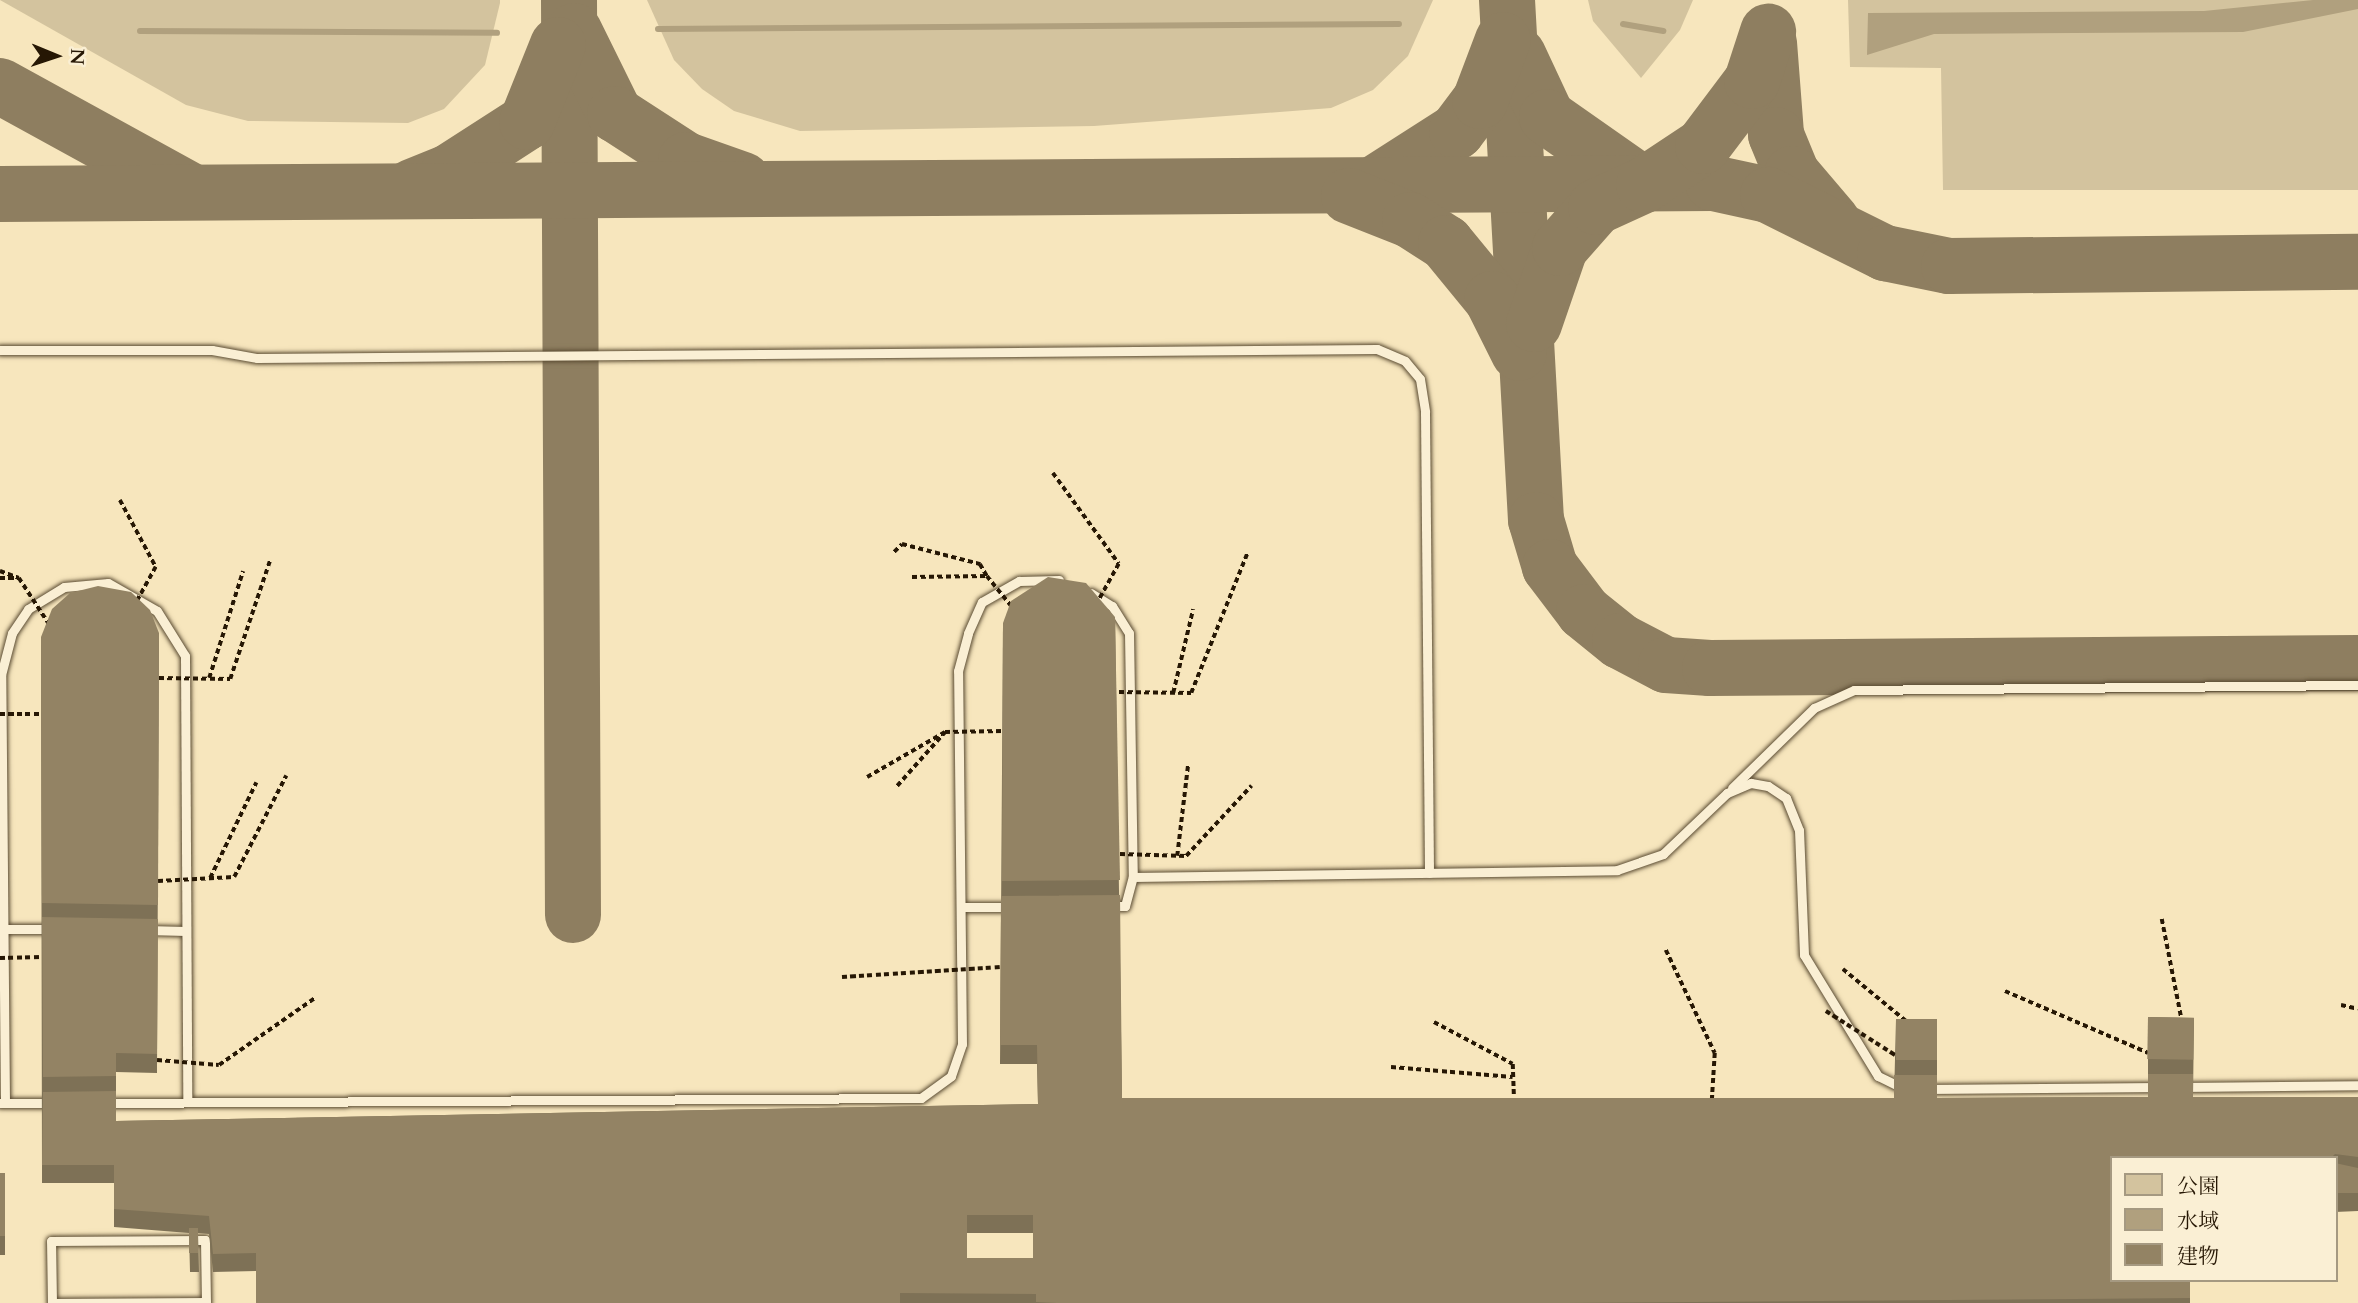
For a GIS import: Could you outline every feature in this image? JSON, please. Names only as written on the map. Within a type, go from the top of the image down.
[{"type":"lane","points":[[0,350],[212,350],[271,358],[1377,349],[1405,361],[1420,379],[1425,412],[1429,873]]},
{"type":"lane","points":[[89,1103],[921,1098],[951,1076],[962,1044],[958,671],[968,633],[982,602],[1018,582],[1044,576],[1068,582]]},
{"type":"lane","points":[[61,1103],[2,1103],[4,929],[1,676],[12,633],[28,608],[64,587],[108,583],[157,611],[185,656],[187,1102]]},
{"type":"lane","points":[[1079,586],[1112,606],[1129,633],[1133,877],[1125,906],[1097,906]]},
{"type":"lane","points":[[1133,877],[1617,870],[1663,854],[1814,708],[1854,690],[2358,685]]},
{"type":"lane","points":[[1727,793],[1751,783],[1768,786],[1796,815],[1804,955],[1878,1076],[1892,1086],[2358,1085]]},
{"type":"lane","points":[[961,907],[1029,907]]},
{"type":"lane","points":[[4,929],[69,929]]},
{"type":"lane","points":[[134,930],[186,931]]},
{"type":"lane","points":[[205,1240],[206,1302],[52,1303],[51,1241],[205,1240]]},
{"type":"path","points":[[1054,473],[1119,564],[1095,608]]},
{"type":"path","points":[[120,500],[156,567],[131,612]]},
{"type":"path","points":[[894,552],[902,544],[980,564],[1017,614]]},
{"type":"path","points":[[1119,692],[1191,693],[1247,554]]},
{"type":"path","points":[[159,678],[230,679],[270,560]]},
{"type":"path","points":[[0,571],[19,578],[52,628]]},
{"type":"path","points":[[209,678],[243,571]]},
{"type":"path","points":[[912,578],[987,576]]},
{"type":"path","points":[[0,578],[19,578]]},
{"type":"path","points":[[1173,693],[1193,609]]},
{"type":"path","points":[[0,714],[41,713]]},
{"type":"path","points":[[867,776],[945,732],[1003,731]]},
{"type":"path","points":[[897,786],[945,732]]},
{"type":"path","points":[[1177,856],[1188,764]]},
{"type":"path","points":[[158,881],[234,877],[286,776]]},
{"type":"path","points":[[210,878],[256,783]]},
{"type":"path","points":[[1120,855],[1186,856],[1251,786]]},
{"type":"path","points":[[2162,919],[2182,1024]]},
{"type":"path","points":[[1666,950],[1715,1053],[1711,1116]]},
{"type":"path","points":[[0,958],[42,957]]},
{"type":"path","points":[[842,977],[1001,967]]},
{"type":"path","points":[[1843,969],[1916,1029]]},
{"type":"path","points":[[2005,991],[2148,1053]]},
{"type":"path","points":[[157,1060],[219,1065],[316,997]]},
{"type":"path","points":[[2341,1005],[2358,1009]]},
{"type":"path","points":[[1826,1011],[1895,1055]]},
{"type":"path","points":[[1434,1022],[1513,1064],[1514,1113]]},
{"type":"path","points":[[1391,1067],[1514,1077]]},
{"type":"green space","points":[[0,0],[500,0],[500,3],[485,65],[444,109],[408,123],[248,121],[186,105]]},
{"type":"green space","points":[[647,0],[1433,0],[1408,56],[1373,90],[1331,108],[1094,126],[800,131],[734,111],[702,89],[674,60]]},
{"type":"green space","points":[[1588,0],[1693,0],[1680,30],[1641,78],[1593,21]]},
{"type":"green space","points":[[1848,0],[2358,0],[2358,190],[1943,190],[1941,68],[1850,67]]},
{"type":"water","points":[[2313,0],[2358,0],[2358,9],[2243,32],[1934,34],[1867,55],[1868,13],[2204,11]]},
{"type":"building","points":[[1048,577],[1086,583],[1115,617],[1120,880],[1002,881],[1003,623],[1011,601]]},
{"type":"building","points":[[98,586],[131,592],[150,610],[159,633],[158,905],[42,903],[41,637],[52,609],[70,593]]},
{"type":"building","points":[[1120,895],[1122,1098],[1894,1098],[1894,1075],[1937,1075],[1937,1098],[2148,1097],[2148,1074],[2193,1074],[2193,1097],[2358,1097],[2358,1157],[2335,1154],[2110,1156],[2110,1282],[2190,1282],[2190,1298],[1560,1303],[1057,1303],[1036,1302],[1036,1294],[900,1293],[900,1303],[256,1303],[256,1253],[213,1254],[209,1216],[114,1209],[114,1165],[42,1165],[43,1092],[116,1091],[116,1121],[1038,1104],[1037,1045],[1000,1045],[1001,896]],"holes":[[[967,1215],[1033,1215],[1033,1258],[967,1258]]]},
{"type":"building","points":[[42,917],[158,919],[157,1054],[116,1053],[116,1076],[43,1077]]},
{"type":"building","points":[[2148,1017],[2194,1018],[2193,1060],[2147,1059]]},
{"type":"building","points":[[1896,1019],[1937,1019],[1937,1060],[1896,1060]]},
{"type":"building","points":[[2337,1163],[2358,1168],[2358,1193],[2337,1193]]},
{"type":"building","points":[[0,1173],[5,1173],[5,1236],[0,1236]]},
{"type":"building","points":[[189,1228],[198,1228],[198,1253],[189,1253]]},
{"type":"waterway","points":[[658,29],[1399,24]]},
{"type":"waterway","points":[[1623,24],[1663,31]]},
{"type":"waterway","points":[[140,31],[497,33]]},
{"type":"taxiway","points":[[569,0],[573,915]]},
{"type":"taxiway","points":[[1507,0],[1536,520],[1550,567],[1584,612],[1620,641],[1666,665],[1710,668],[2358,663]]},
{"type":"taxiway","points":[[574,31],[615,114],[686,160],[743,180]]},
{"type":"taxiway","points":[[1534,324],[1560,248],[1596,207],[1644,185],[1703,146],[1752,81],[1768,32]]},
{"type":"taxiway","points":[[1371,186],[1457,131],[1480,101],[1503,40]]},
{"type":"taxiway","points":[[1769,43],[1776,135],[1792,174],[1832,221]]},
{"type":"taxiway","points":[[412,187],[449,172],[527,122],[558,45]]},
{"type":"taxiway","points":[[1518,55],[1547,117],[1644,185]]},
{"type":"taxiway","points":[[0,86],[191,191]]},
{"type":"taxiway","points":[[0,194],[1713,183],[1768,195],[1885,253],[1949,266],[2358,262]]},
{"type":"taxiway","points":[[1349,196],[1410,220],[1446,243],[1492,299],[1519,353]]}]
